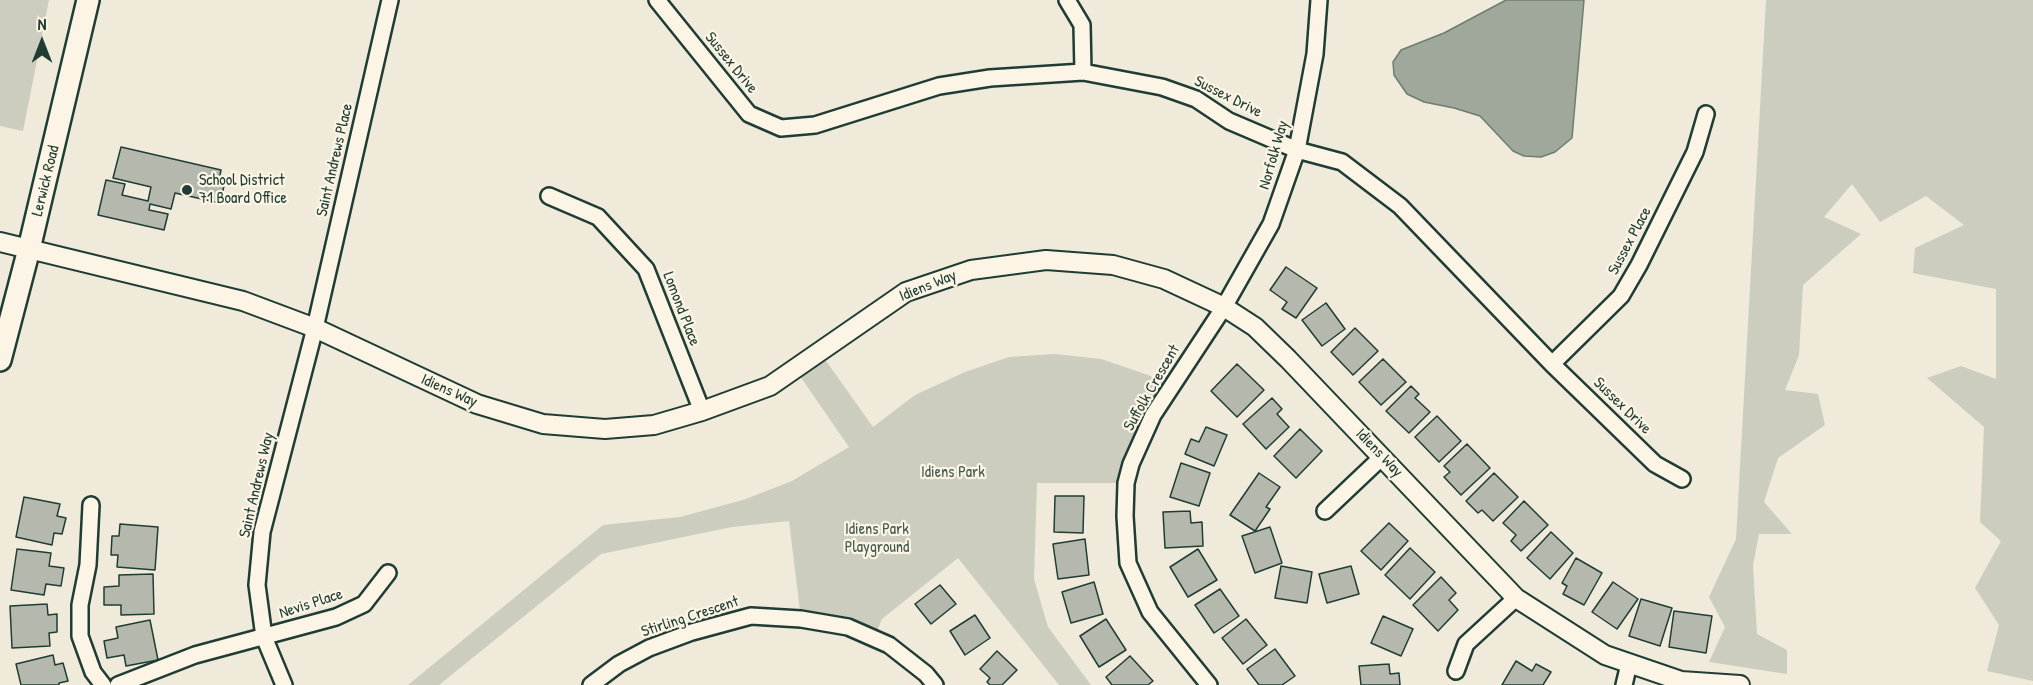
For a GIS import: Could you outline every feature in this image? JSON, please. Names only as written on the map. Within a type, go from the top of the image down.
[{"type":"main road","name":"Lerwick Road","points":[[0,360],[29,249],[88,0]]},
{"type":"street","name":"Saint Andrews Place","points":[[315,328],[390,0]]},
{"type":"street","name":"Sussex Drive","points":[[657,0],[749,114],[781,129],[815,125],[939,86],[990,78],[1083,72],[1161,87],[1196,99],[1229,121],[1297,150],[1342,162],[1400,206],[1552,364],[1655,464],[1682,479]]},
{"type":"street","points":[[1067,0],[1082,25],[1083,72]]},
{"type":"street","name":"Norfolk Way","points":[[1224,307],[1271,224],[1297,150],[1315,54],[1319,0]]},
{"type":"street","name":"Sussex Place","points":[[1552,364],[1621,296],[1695,153],[1706,114]]},
{"type":"street","name":"Lomond Place","points":[[549,196],[598,217],[646,269],[702,411]]},
{"type":"street","name":"Idiens Way","points":[[0,242],[243,301],[315,328],[477,404],[543,424],[615,429],[654,425],[702,411],[770,386],[906,292],[971,270],[1046,260],[1113,265],[1164,279],[1224,307],[1255,327],[1516,598],[1605,655],[1681,681],[1740,685]]},
{"type":"street","name":"Suffolk Crescent","points":[[1209,685],[1150,612],[1128,563],[1125,516],[1126,483],[1131,464],[1153,415],[1224,307]]},
{"type":"street","name":"Saint Andrews Way","points":[[284,685],[264,637],[257,585],[262,532],[315,328]]},
{"type":"street","points":[[1325,511],[1382,457]]},
{"type":"street","points":[[91,505],[88,565],[80,605],[80,636],[93,672],[103,685]]},
{"type":"street","name":"Nevis Place","points":[[118,685],[195,655],[336,617],[364,604],[388,573]]},
{"type":"street","points":[[1456,671],[1466,644],[1516,598]]},
{"type":"street","name":"Stirling Crescent","points":[[591,685],[619,663],[649,648],[692,632],[751,616],[801,619],[848,627],[889,645],[926,674],[934,685]]},
{"type":"street","points":[[1624,685],[1629,664]]},
{"type":"green space","points":[[0,0],[49,0],[23,131],[0,126]]},
{"type":"green space","points":[[1766,0],[2033,0],[2033,681],[1987,671],[1999,625],[1975,588],[2001,541],[1980,522],[1984,427],[1927,378],[1961,366],[1996,379],[1996,289],[1913,273],[1915,248],[1964,225],[1926,196],[1880,222],[1852,184],[1824,217],[1861,234],[1803,285],[1799,355],[1785,390],[1818,394],[1825,425],[1778,458],[1764,502],[1792,534],[1759,534],[1753,565],[1757,634],[1787,650],[1787,674],[1709,662],[1725,627],[1709,597],[1736,539]]},
{"type":"green space","name":"Idiens Park","points":[[819,351],[873,427],[915,395],[965,372],[1009,357],[1055,354],[1101,359],[1148,375],[1170,387],[1126,483],[1037,483],[1034,579],[1048,627],[1091,685],[1059,685],[958,558],[882,619],[874,638],[801,619],[789,521],[732,527],[601,554],[439,685],[408,685],[603,525],[680,517],[743,500],[792,481],[849,447],[795,369]]},
{"type":"shaded area","points":[[1506,0],[1584,0],[1572,138],[1555,152],[1541,157],[1524,156],[1513,151],[1480,116],[1424,102],[1407,94],[1394,75],[1393,62],[1401,50],[1444,33]]},
{"type":"building","name":"School District 71 Board Office","points":[[121,147],[221,170],[218,185],[224,186],[220,203],[175,193],[171,209],[150,204],[149,210],[168,214],[164,230],[98,215],[106,180],[125,184],[122,195],[148,201],[151,187],[113,178]]},
{"type":"building","points":[[1286,267],[1317,288],[1296,318],[1282,309],[1287,302],[1270,290]]},
{"type":"building","points":[[1326,303],[1345,329],[1322,346],[1302,320]]},
{"type":"building","points":[[1355,328],[1378,351],[1353,375],[1331,352]]},
{"type":"building","points":[[1383,359],[1406,382],[1381,405],[1359,382]]},
{"type":"building","points":[[1237,364],[1264,390],[1237,417],[1211,391]]},
{"type":"building","points":[[1411,386],[1419,394],[1415,398],[1430,412],[1409,433],[1386,411]]},
{"type":"building","points":[[1272,398],[1282,409],[1277,414],[1289,427],[1266,449],[1243,424]]},
{"type":"building","points":[[1437,416],[1461,441],[1439,462],[1415,437]]},
{"type":"building","points":[[1206,427],[1227,435],[1214,466],[1185,454],[1191,439],[1199,442]]},
{"type":"building","points":[[1300,429],[1322,451],[1296,478],[1274,456]]},
{"type":"building","points":[[1467,444],[1490,468],[1461,495],[1444,477],[1450,472],[1444,466]]},
{"type":"building","points":[[1181,463],[1210,473],[1199,506],[1170,497]]},
{"type":"building","points":[[1259,473],[1280,487],[1266,507],[1270,509],[1255,531],[1230,515]]},
{"type":"building","points":[[1494,473],[1518,497],[1493,521],[1482,510],[1478,513],[1466,501]]},
{"type":"building","points":[[1055,496],[1084,496],[1083,533],[1054,532]]},
{"type":"building","points":[[24,497],[60,504],[57,516],[66,518],[62,534],[54,533],[52,545],[16,537]]},
{"type":"building","points":[[1524,501],[1548,525],[1521,551],[1511,541],[1516,535],[1503,523]]},
{"type":"building","points":[[1190,511],[1191,523],[1202,522],[1203,546],[1165,548],[1163,512]]},
{"type":"building","points":[[1389,523],[1408,541],[1381,570],[1361,551]]},
{"type":"building","points":[[120,524],[158,527],[155,570],[117,567],[118,555],[111,555],[112,536],[119,536]]},
{"type":"building","points":[[1270,527],[1282,563],[1255,573],[1242,536]]},
{"type":"building","points":[[1551,532],[1573,553],[1550,579],[1527,558]]},
{"type":"building","points":[[1085,539],[1089,575],[1058,579],[1053,544]]},
{"type":"building","points":[[1410,548],[1435,572],[1410,599],[1385,575]]},
{"type":"building","points":[[17,549],[51,553],[49,566],[64,568],[61,586],[46,584],[44,595],[11,590]]},
{"type":"building","points":[[1198,549],[1217,580],[1188,597],[1170,567]]},
{"type":"building","points":[[1576,558],[1602,573],[1584,605],[1563,594],[1567,586],[1562,583]]},
{"type":"building","points":[[1281,566],[1312,572],[1307,603],[1275,598]]},
{"type":"building","points":[[1351,566],[1359,594],[1327,603],[1319,574]]},
{"type":"building","points":[[153,574],[154,614],[121,615],[121,605],[104,605],[104,587],[119,586],[119,575]]},
{"type":"building","points":[[1441,577],[1456,593],[1449,600],[1458,610],[1438,631],[1413,605]]},
{"type":"building","points":[[1094,582],[1103,614],[1071,623],[1062,592]]},
{"type":"building","points":[[1613,582],[1638,599],[1617,629],[1592,612]]},
{"type":"building","points":[[940,585],[956,604],[931,624],[915,604]]},
{"type":"building","points":[[1220,589],[1239,616],[1214,633],[1195,605]]},
{"type":"building","points":[[1641,599],[1672,608],[1660,646],[1629,636]]},
{"type":"building","points":[[47,604],[48,615],[57,614],[57,632],[49,633],[50,646],[12,648],[10,606]]},
{"type":"building","points":[[1674,611],[1712,616],[1706,653],[1669,647]]},
{"type":"building","points":[[975,615],[990,638],[965,655],[950,631]]},
{"type":"building","points":[[1383,616],[1413,629],[1401,656],[1371,643]]},
{"type":"building","points":[[1106,619],[1126,650],[1099,667],[1080,636]]},
{"type":"building","points":[[1246,619],[1267,645],[1243,664],[1222,638]]},
{"type":"building","points":[[150,620],[158,660],[126,666],[124,655],[107,658],[104,641],[118,638],[116,627]]},
{"type":"building","points":[[1275,649],[1295,676],[1282,685],[1259,685],[1247,669]]},
{"type":"building","points":[[997,651],[1017,670],[1002,685],[990,685],[987,682],[990,678],[980,669]]},
{"type":"building","points":[[53,655],[55,665],[63,663],[68,681],[59,683],[59,685],[21,685],[16,664]]},
{"type":"building","points":[[1130,656],[1153,681],[1148,685],[1112,685],[1106,677]]},
{"type":"building","points":[[1516,661],[1532,671],[1536,664],[1551,672],[1543,685],[1502,685]]},
{"type":"building","points":[[1389,664],[1390,674],[1399,673],[1400,685],[1361,685],[1359,666]]},
{"type":"place","name":"School District 71 Board Office","points":[[187,190]]},
{"type":"park label","name":"Idiens Park Playground","points":[[877,539]]}]
